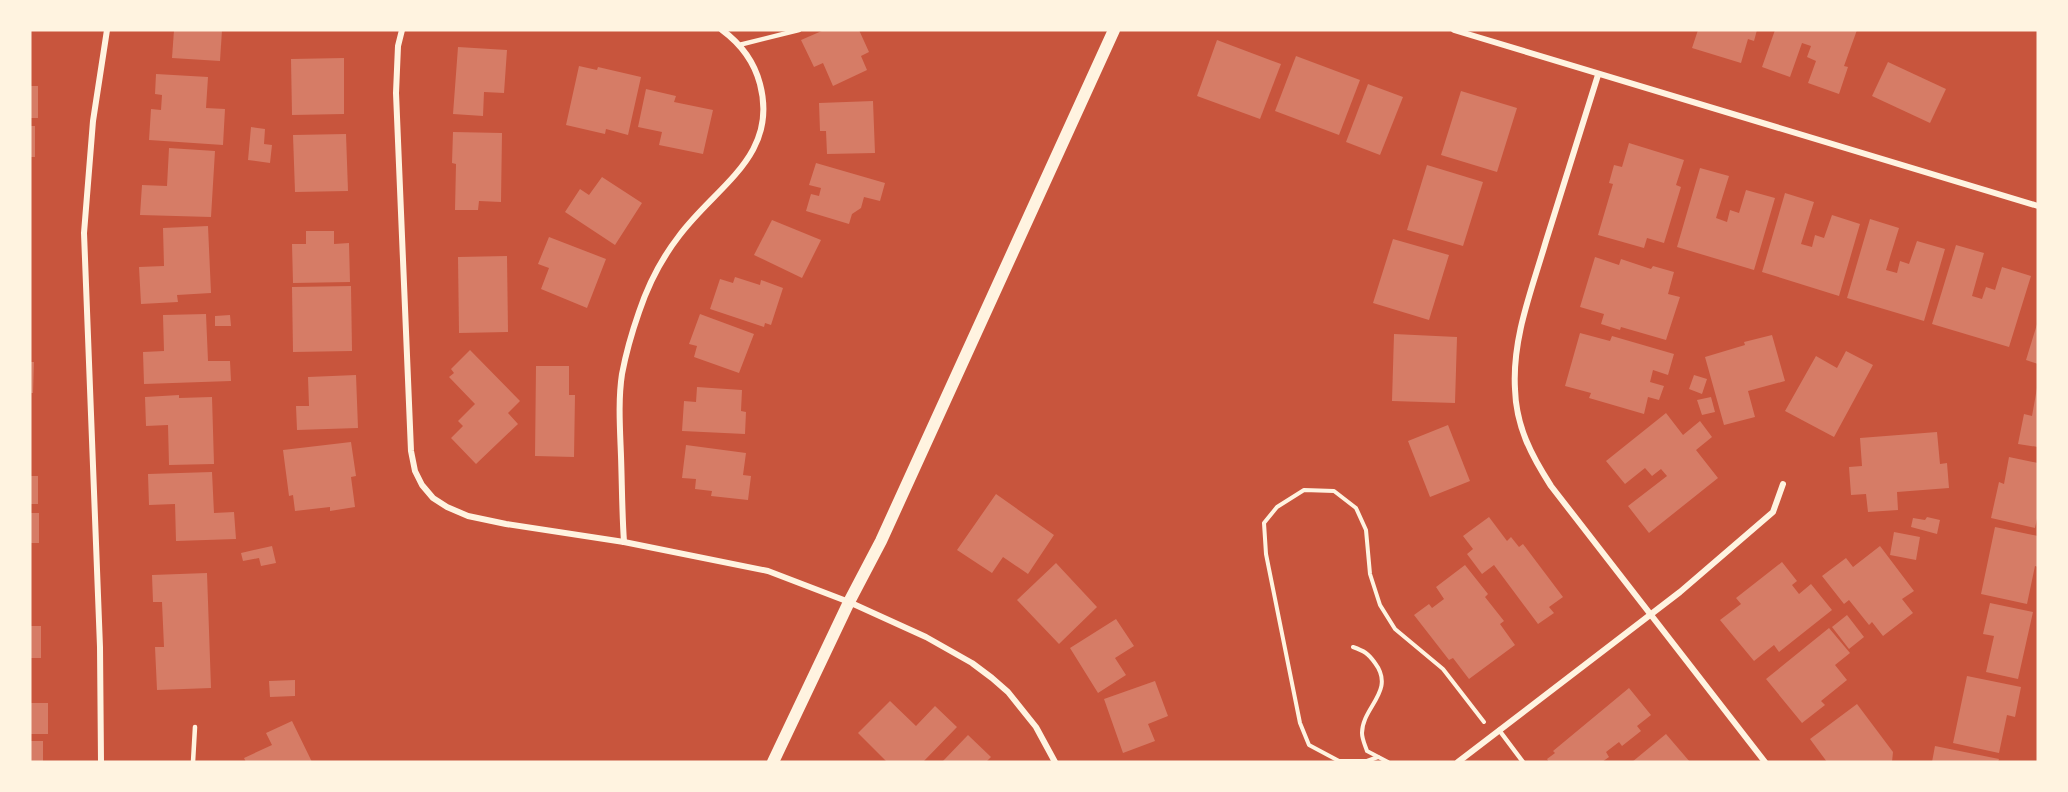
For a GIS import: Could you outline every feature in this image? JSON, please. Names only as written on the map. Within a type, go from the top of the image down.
[{"type":"main road","points":[[773,762],[849,602],[881,541],[1114,30]]},
{"type":"street","points":[[101,762],[100,647],[84,233],[92,130],[107,30]]},
{"type":"street","points":[[402,30],[398,46],[396,93],[411,451],[415,471],[422,485],[433,498],[468,516],[624,542],[768,571],[849,602],[948,648],[992,678],[1022,708],[1036,727],[1054,762]]},
{"type":"street","points":[[624,542],[621,398],[626,357],[637,317],[649,286],[677,238],[694,216],[747,161],[761,134],[764,108],[754,66],[739,45],[722,30]]},
{"type":"street","points":[[1454,30],[2038,206]]},
{"type":"street","points":[[1598,75],[1524,313],[1515,366],[1515,389],[1523,436],[1534,460],[1551,486],[1765,762]]},
{"type":"street","points":[[1458,762],[1680,592],[1773,512],[1783,484]]},
{"type":"lane","points":[[739,45],[799,30]]},
{"type":"lane","points":[[193,762],[195,727]]},
{"type":"lane","points":[[1496,732],[1523,762]]},
{"type":"path","points":[[1378,757],[1367,761],[1340,761],[1309,745],[1300,723],[1266,554],[1264,523],[1278,507],[1304,490],[1334,491],[1356,508],[1366,530],[1370,574],[1380,605],[1395,629],[1443,669],[1496,732]]},
{"type":"path","points":[[1353,646],[1367,652],[1378,667],[1382,682],[1379,695],[1363,725],[1362,734],[1367,751],[1388,762]]},
{"type":"building","points":[[174,30],[222,30],[220,61],[172,58]]},
{"type":"building","points":[[824,30],[859,30],[869,52],[861,56],[867,70],[833,86],[823,63],[814,67],[801,40]]},
{"type":"building","points":[[1698,30],[1757,30],[1754,41],[1748,39],[1741,63],[1692,48]]},
{"type":"building","points":[[1775,30],[1857,30],[1844,66],[1848,67],[1839,94],[1808,83],[1816,61],[1807,57],[1811,46],[1802,43],[1790,77],[1762,67]]},
{"type":"building","points":[[1217,40],[1281,64],[1260,119],[1197,96]]},
{"type":"building","points":[[458,47],[507,50],[504,93],[484,92],[483,116],[453,114]]},
{"type":"building","points":[[1296,56],[1360,80],[1339,135],[1275,111]]},
{"type":"building","points":[[344,58],[344,114],[292,115],[291,59]]},
{"type":"building","points":[[1888,62],[1946,89],[1930,123],[1872,96]]},
{"type":"building","points":[[579,66],[597,70],[598,67],[641,77],[628,135],[606,129],[605,134],[566,125]]},
{"type":"building","points":[[156,74],[208,77],[206,108],[225,109],[223,145],[149,140],[151,109],[161,110],[162,95],[155,94]]},
{"type":"building","points":[[1368,84],[1403,97],[1380,155],[1346,142]]},
{"type":"building","points":[[30,86],[38,86],[38,118],[30,118]]},
{"type":"building","points":[[646,89],[676,96],[674,102],[713,110],[703,154],[659,145],[662,132],[638,127]]},
{"type":"building","points":[[1461,91],[1517,108],[1497,172],[1441,155]]},
{"type":"building","points":[[873,101],[875,153],[827,154],[826,131],[820,131],[819,103]]},
{"type":"building","points":[[30,126],[35,126],[35,157],[30,157]]},
{"type":"building","points":[[251,127],[265,129],[264,144],[272,145],[270,163],[248,160]]},
{"type":"building","points":[[453,132],[502,133],[501,202],[479,201],[478,210],[455,210],[456,164],[452,163]]},
{"type":"building","points":[[346,134],[348,191],[295,192],[293,135]]},
{"type":"building","points":[[1629,143],[1684,160],[1676,185],[1681,187],[1664,243],[1647,238],[1644,248],[1598,235],[1613,184],[1609,183],[1614,165],[1622,167]]},
{"type":"building","points":[[169,148],[215,151],[211,217],[140,215],[142,185],[167,186]]},
{"type":"building","points":[[816,163],[885,183],[880,201],[864,197],[861,208],[852,214],[849,224],[806,211],[811,194],[819,196],[821,188],[809,185]]},
{"type":"building","points":[[1427,165],[1483,182],[1463,246],[1407,230]]},
{"type":"building","points":[[1700,168],[1729,176],[1716,218],[1727,222],[1730,210],[1739,213],[1746,190],[1775,198],[1754,270],[1677,247]]},
{"type":"building","points":[[602,177],[642,203],[615,245],[565,212],[580,189],[589,195]]},
{"type":"building","points":[[1785,193],[1814,202],[1801,244],[1812,247],[1815,235],[1824,238],[1832,215],[1860,224],[1839,296],[1762,272]]},
{"type":"building","points":[[1870,219],[1899,228],[1886,270],[1897,273],[1900,261],[1909,264],[1917,241],[1945,249],[1924,321],[1847,298]]},
{"type":"building","points":[[772,220],[821,240],[802,278],[754,255]]},
{"type":"building","points":[[208,226],[211,293],[177,295],[178,302],[141,304],[139,267],[164,266],[163,228]]},
{"type":"building","points":[[306,231],[334,231],[334,244],[349,243],[350,282],[293,283],[292,244],[306,244]]},
{"type":"building","points":[[549,237],[606,259],[587,308],[541,289],[549,268],[538,264]]},
{"type":"building","points":[[1393,239],[1449,255],[1429,320],[1373,303]]},
{"type":"building","points":[[1956,245],[1984,253],[1972,296],[1982,299],[1986,287],[1995,290],[2002,267],[2031,276],[2009,347],[1932,324]]},
{"type":"building","points":[[507,256],[508,332],[459,333],[458,257]]},
{"type":"building","points":[[1595,257],[1619,265],[1621,259],[1651,269],[1653,266],[1674,272],[1668,294],[1680,297],[1666,340],[1621,327],[1620,330],[1601,324],[1604,314],[1580,307]]},
{"type":"building","points":[[735,277],[760,285],[761,280],[783,288],[771,325],[765,323],[764,327],[710,309],[720,279],[733,283]]},
{"type":"building","points":[[351,286],[352,351],[293,352],[292,287]]},
{"type":"building","points":[[206,314],[208,361],[230,361],[231,381],[144,384],[143,352],[164,351],[163,315]]},
{"type":"building","points":[[700,314],[754,334],[739,373],[694,357],[697,346],[689,344]]},
{"type":"building","points":[[230,315],[231,326],[215,326],[215,316]]},
{"type":"building","points":[[2038,321],[2038,364],[2026,360]]},
{"type":"building","points":[[1580,333],[1610,341],[1612,336],[1674,354],[1668,375],[1653,370],[1650,382],[1664,386],[1659,400],[1648,397],[1644,414],[1589,398],[1591,393],[1565,386]]},
{"type":"building","points":[[1394,334],[1457,337],[1455,403],[1392,401]]},
{"type":"building","points":[[1772,335],[1785,381],[1748,391],[1755,417],[1724,425],[1705,357],[1745,345],[1744,342]]},
{"type":"building","points":[[470,350],[520,401],[508,413],[518,424],[476,464],[451,438],[463,426],[458,421],[475,404],[449,377],[454,373],[451,369]]},
{"type":"building","points":[[1846,351],[1873,365],[1834,437],[1785,411],[1816,356],[1837,368]]},
{"type":"building","points":[[30,362],[34,362],[33,393],[30,393]]},
{"type":"building","points":[[536,366],[569,366],[569,395],[575,395],[574,457],[535,456]]},
{"type":"building","points":[[356,375],[358,428],[297,430],[296,406],[309,406],[308,377]]},
{"type":"building","points":[[1694,375],[1707,379],[1702,394],[1689,389]]},
{"type":"building","points":[[697,387],[742,390],[741,411],[746,412],[745,434],[682,431],[684,401],[696,402]]},
{"type":"building","points":[[2037,388],[2038,447],[2018,444],[2024,414],[2032,416]]},
{"type":"building","points":[[179,395],[179,398],[212,397],[214,464],[169,465],[168,425],[146,426],[145,397]]},
{"type":"building","points":[[1711,397],[1715,412],[1702,415],[1697,400]]},
{"type":"building","points":[[1666,413],[1683,435],[1700,421],[1712,437],[1696,450],[1718,478],[1649,533],[1628,506],[1667,476],[1661,469],[1652,476],[1645,468],[1625,484],[1606,461]]},
{"type":"building","points":[[1448,425],[1470,481],[1430,497],[1408,441]]},
{"type":"building","points":[[1937,432],[1940,464],[1947,463],[1949,488],[1897,492],[1898,510],[1868,512],[1866,494],[1851,495],[1849,467],[1862,466],[1860,438]]},
{"type":"building","points":[[351,442],[356,476],[351,477],[355,507],[330,511],[330,507],[295,511],[293,495],[289,496],[283,450]]},
{"type":"building","points":[[686,445],[746,453],[743,475],[751,476],[748,500],[711,496],[712,491],[695,489],[696,479],[682,478]]},
{"type":"building","points":[[2009,457],[2038,463],[2038,514],[2035,528],[1991,518],[1999,482],[2004,484]]},
{"type":"building","points":[[212,472],[214,513],[234,512],[236,539],[176,541],[175,504],[149,505],[148,474]]},
{"type":"building","points":[[30,476],[38,476],[38,504],[30,504]]},
{"type":"building","points":[[996,494],[1054,535],[1028,574],[1003,557],[992,573],[957,550]]},
{"type":"building","points":[[30,513],[39,513],[39,543],[30,543]]},
{"type":"building","points":[[1489,517],[1507,541],[1511,537],[1519,547],[1523,544],[1563,597],[1549,607],[1554,613],[1538,624],[1494,565],[1482,574],[1467,554],[1473,549],[1463,536]]},
{"type":"building","points":[[1927,517],[1940,520],[1937,534],[1911,527],[1913,518],[1925,520]]},
{"type":"building","points":[[1995,527],[2038,536],[2038,567],[2035,566],[2027,604],[1981,594]]},
{"type":"building","points":[[1894,532],[1920,537],[1916,560],[1890,555]]},
{"type":"building","points":[[272,546],[276,563],[261,566],[259,558],[243,561],[241,553]]},
{"type":"building","points":[[1880,546],[1914,591],[1902,599],[1913,613],[1883,636],[1872,622],[1869,625],[1849,600],[1844,604],[1822,576],[1846,558],[1853,567]]},
{"type":"building","points":[[1782,562],[1797,581],[1792,585],[1799,594],[1811,584],[1832,610],[1779,652],[1774,645],[1754,661],[1720,620],[1741,604],[1736,598]]},
{"type":"building","points":[[1056,563],[1097,607],[1059,644],[1017,600]]},
{"type":"building","points":[[1465,565],[1488,594],[1485,597],[1504,621],[1500,624],[1515,645],[1469,679],[1453,658],[1449,660],[1414,615],[1429,604],[1432,608],[1444,599],[1436,587]]},
{"type":"building","points":[[207,573],[211,688],[157,690],[155,647],[164,647],[162,602],[153,602],[152,575]]},
{"type":"building","points":[[1990,603],[2033,612],[2018,679],[1986,672],[1994,636],[1983,634]]},
{"type":"building","points":[[1847,615],[1864,637],[1849,649],[1832,627]]},
{"type":"building","points":[[1116,619],[1134,646],[1115,658],[1126,675],[1098,693],[1070,648]]},
{"type":"building","points":[[30,626],[41,626],[41,658],[30,658]]},
{"type":"building","points":[[1829,628],[1850,653],[1835,665],[1847,680],[1821,701],[1825,705],[1802,723],[1766,679]]},
{"type":"building","points":[[1967,676],[2021,687],[2015,717],[2007,715],[1999,753],[1953,743]]},
{"type":"building","points":[[295,680],[295,696],[270,697],[269,681]]},
{"type":"building","points":[[1155,681],[1168,716],[1148,724],[1155,741],[1123,753],[1104,699]]},
{"type":"building","points":[[1629,688],[1651,715],[1637,726],[1641,731],[1622,746],[1619,742],[1606,752],[1609,757],[1602,762],[1549,762],[1547,759],[1555,753],[1553,751]]},
{"type":"building","points":[[890,701],[916,726],[935,706],[957,727],[923,762],[887,762],[858,733]]},
{"type":"building","points":[[30,703],[48,703],[48,734],[30,734]]},
{"type":"building","points":[[1857,704],[1893,752],[1892,762],[1827,762],[1810,739]]},
{"type":"building","points":[[292,721],[312,762],[246,762],[244,758],[272,745],[266,733]]},
{"type":"building","points":[[1666,734],[1690,762],[1632,762]]},
{"type":"building","points":[[968,735],[991,757],[986,762],[942,762]]},
{"type":"building","points":[[30,741],[43,741],[43,762],[30,762]]},
{"type":"building","points":[[1935,746],[1999,759],[1998,762],[1932,762]]}]
